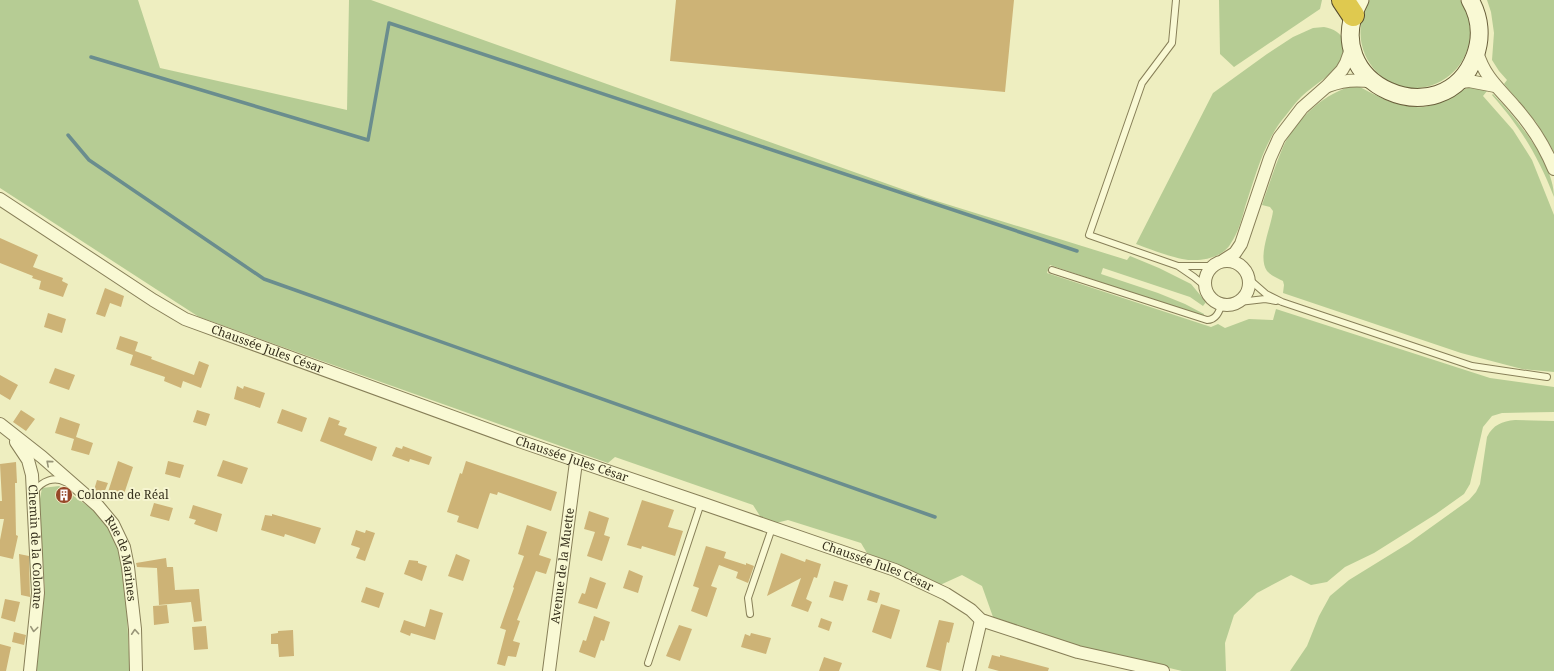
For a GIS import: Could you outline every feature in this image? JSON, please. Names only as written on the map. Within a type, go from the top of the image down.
[{"type":"main road","points":[[1352,5],[1352,46],[1359,64],[1373,82],[1388,92],[1413,97],[1430,96],[1438,93],[1455,83],[1465,73],[1479,43],[1479,26],[1475,9],[1470,0]]},
{"type":"street","points":[[1244,237],[1235,253],[1212,266],[1206,277],[1206,287],[1209,296],[1214,301],[1222,304],[1233,305],[1243,299],[1249,290],[1250,280],[1244,267],[1242,249],[1244,237],[1270,158],[1279,138],[1302,108],[1327,86],[1342,70],[1352,46]]},
{"type":"street","points":[[1476,52],[1481,64],[1495,86],[1530,125],[1542,144],[1554,169]]},
{"type":"street","points":[[1327,86],[1355,80],[1373,82]]},
{"type":"street","points":[[1455,83],[1469,82],[1495,86]]},
{"type":"street","name":"Chaussée Jules César","points":[[0,199],[153,300],[185,319],[441,414],[576,462],[701,503],[895,570],[946,594],[971,610],[981,620],[1078,652],[1163,671]]},
{"type":"street","points":[[1224,260],[1232,261],[1244,267]]},
{"type":"street","name":"Rue de Marines","points":[[3,427],[42,457],[107,515],[113,524],[124,547],[128,567],[134,621],[136,671]]},
{"type":"street","name":"Chemin de la Colonne","points":[[3,427],[18,444],[28,460],[32,475],[38,593],[30,671]]},
{"type":"street","name":"Avenue de la Muette","points":[[549,671],[576,462]]},
{"type":"street","points":[[969,671],[981,620]]},
{"type":"lane","points":[[1176,0],[1172,43],[1142,83],[1089,235],[1178,266],[1206,287]]},
{"type":"lane","points":[[1178,266],[1212,266]]},
{"type":"lane","points":[[1052,270],[1207,320],[1214,319],[1222,304]]},
{"type":"lane","points":[[1250,280],[1266,294],[1282,302],[1472,366],[1547,377]]},
{"type":"lane","points":[[1239,302],[1265,299],[1282,302]]},
{"type":"lane","points":[[32,497],[39,485],[52,479],[61,480],[78,489]]},
{"type":"lane","points":[[648,663],[701,503]]},
{"type":"lane","points":[[750,614],[748,598],[772,528]]},
{"type":"green space","points":[[0,0],[138,0],[160,68],[347,110],[349,0],[371,0],[927,198],[1127,260],[1130,256],[1191,284],[1206,302],[1203,306],[1190,297],[1103,268],[1101,274],[1158,293],[1185,304],[1204,314],[1204,317],[1050,265],[1047,273],[1211,327],[1218,324],[1225,328],[1249,319],[1273,320],[1276,309],[1490,378],[1554,387],[1554,412],[1502,413],[1492,416],[1483,427],[1470,484],[1464,494],[1436,514],[1374,553],[1345,567],[1327,582],[1311,585],[1291,575],[1257,593],[1234,615],[1225,643],[1226,671],[1182,671],[1085,648],[993,617],[982,586],[962,575],[940,585],[867,553],[861,543],[788,520],[776,523],[760,516],[753,505],[615,457],[608,463],[199,317],[0,188]]},
{"type":"green space","points":[[1219,0],[1322,0],[1320,9],[1234,67],[1220,54]]},
{"type":"green space","points":[[1370,0],[1460,0],[1468,15],[1470,32],[1468,48],[1460,65],[1450,75],[1431,86],[1412,88],[1394,84],[1378,74],[1367,59],[1361,41],[1362,21]]},
{"type":"green space","points":[[1487,0],[1554,0],[1554,152],[1536,122],[1504,84],[1507,80],[1492,60],[1494,33],[1491,12]]},
{"type":"green space","points":[[1324,27],[1337,32],[1343,39],[1344,52],[1341,60],[1330,74],[1298,100],[1275,130],[1260,162],[1238,230],[1228,248],[1214,257],[1202,260],[1185,260],[1136,244],[1213,93],[1293,37],[1313,28]]},
{"type":"green space","points":[[1356,85],[1400,105],[1416,107],[1430,106],[1468,88],[1487,91],[1483,96],[1513,130],[1532,160],[1554,215],[1554,372],[1522,369],[1461,353],[1283,293],[1283,281],[1267,271],[1263,258],[1273,211],[1270,207],[1262,205],[1283,147],[1296,126],[1313,108],[1333,94]]},
{"type":"green space","points":[[1493,94],[1512,115],[1541,156],[1548,170],[1554,197],[1542,168],[1528,143],[1512,119],[1492,95]]},
{"type":"green space","points":[[1515,420],[1554,421],[1554,671],[1290,671],[1307,646],[1319,616],[1330,596],[1349,580],[1409,543],[1469,500],[1476,492],[1480,484],[1487,437],[1489,433],[1498,424]]},
{"type":"green space","points":[[59,486],[108,520],[124,562],[130,671],[37,671],[37,654],[45,590],[39,504],[42,488]]},
{"type":"building","points":[[676,0],[1014,0],[1005,92],[670,61]]},
{"type":"building","points":[[0,238],[38,255],[33,267],[63,278],[62,281],[68,284],[63,297],[39,289],[41,281],[32,278],[33,276],[0,263]]},
{"type":"building","points":[[105,288],[124,296],[121,307],[110,303],[105,317],[96,314]]},
{"type":"building","points":[[48,313],[66,319],[62,333],[44,327]]},
{"type":"building","points":[[120,336],[138,342],[135,351],[152,357],[151,359],[194,375],[199,361],[209,365],[201,388],[183,381],[181,388],[164,381],[165,377],[130,365],[133,355],[116,349]]},
{"type":"building","points":[[55,368],[75,375],[69,390],[49,383]]},
{"type":"building","points":[[0,375],[18,385],[10,400],[0,394]]},
{"type":"building","points":[[237,386],[243,389],[244,386],[265,393],[260,408],[234,399]]},
{"type":"building","points":[[282,409],[307,418],[302,432],[277,423]]},
{"type":"building","points":[[21,410],[35,419],[26,431],[13,422]]},
{"type":"building","points":[[197,410],[210,414],[206,426],[193,422]]},
{"type":"building","points":[[60,417],[80,424],[76,437],[93,443],[89,455],[71,450],[74,439],[55,433]]},
{"type":"building","points":[[329,417],[340,421],[338,425],[347,428],[344,435],[377,447],[372,461],[320,441]]},
{"type":"building","points":[[403,446],[432,457],[429,465],[410,459],[409,462],[392,456],[396,447],[402,449]]},
{"type":"building","points":[[223,460],[248,468],[242,484],[217,476]]},
{"type":"building","points":[[118,461],[133,467],[123,497],[108,492]]},
{"type":"building","points":[[168,461],[184,465],[180,478],[165,474]]},
{"type":"building","points":[[466,461],[557,492],[551,511],[498,492],[497,495],[490,493],[478,529],[457,522],[459,516],[447,512],[460,473],[462,474]]},
{"type":"building","points":[[16,462],[16,535],[18,536],[13,559],[0,556],[0,540],[4,519],[0,519],[0,501],[2,501],[0,464]]},
{"type":"building","points":[[97,480],[108,483],[104,493],[94,490]]},
{"type":"building","points":[[642,500],[674,510],[668,527],[683,531],[675,556],[642,546],[641,549],[627,545]]},
{"type":"building","points":[[154,503],[173,508],[169,521],[150,516]]},
{"type":"building","points":[[193,505],[222,514],[217,532],[194,524],[196,520],[189,518]]},
{"type":"building","points":[[589,511],[609,518],[604,535],[610,537],[602,561],[587,556],[595,532],[584,529]]},
{"type":"building","points":[[272,514],[321,528],[315,544],[285,534],[284,537],[261,530],[265,515],[272,516]]},
{"type":"building","points":[[527,525],[547,532],[539,555],[551,559],[546,574],[536,571],[517,620],[520,621],[513,641],[520,643],[516,657],[508,656],[505,666],[497,664],[506,630],[500,628],[524,556],[518,554]]},
{"type":"building","points":[[356,530],[365,533],[366,530],[375,533],[365,561],[356,558],[360,548],[351,545]]},
{"type":"building","points":[[706,546],[726,552],[724,558],[754,566],[748,583],[736,578],[738,572],[719,565],[711,586],[717,588],[707,617],[691,611],[699,588],[693,586]]},
{"type":"building","points":[[781,553],[805,562],[806,559],[821,564],[817,578],[814,577],[806,599],[812,602],[808,612],[791,606],[801,578],[767,596]]},
{"type":"building","points":[[19,554],[29,556],[30,597],[21,595]]},
{"type":"building","points":[[456,554],[470,560],[463,581],[448,576]]},
{"type":"building","points":[[166,558],[167,567],[173,567],[175,590],[199,589],[202,621],[194,622],[191,602],[159,605],[157,568],[137,567],[136,563]]},
{"type":"building","points":[[409,560],[418,561],[418,563],[427,566],[422,581],[404,574]]},
{"type":"building","points":[[629,570],[643,576],[638,593],[623,588]]},
{"type":"building","points":[[590,577],[606,583],[597,609],[578,603],[582,593],[585,594]]},
{"type":"building","points":[[834,581],[848,585],[843,601],[829,597]]},
{"type":"building","points":[[366,587],[384,593],[379,608],[361,602]]},
{"type":"building","points":[[870,590],[880,593],[877,603],[867,600]]},
{"type":"building","points":[[5,599],[20,602],[15,622],[1,618]]},
{"type":"building","points":[[881,604],[900,610],[891,639],[872,632]]},
{"type":"building","points":[[167,605],[169,623],[154,625],[153,606]]},
{"type":"building","points":[[430,609],[443,613],[435,640],[411,633],[410,636],[400,632],[404,620],[425,627]]},
{"type":"building","points":[[594,616],[610,622],[604,641],[601,640],[595,658],[579,652],[583,640],[586,641]]},
{"type":"building","points":[[821,618],[832,622],[829,631],[818,627]]},
{"type":"building","points":[[939,620],[954,623],[949,643],[947,642],[941,671],[926,667]]},
{"type":"building","points":[[679,625],[692,629],[680,661],[666,656]]},
{"type":"building","points":[[206,626],[208,649],[194,650],[192,627]]},
{"type":"building","points":[[293,630],[294,656],[279,657],[278,644],[271,644],[271,634],[278,633],[278,631]]},
{"type":"building","points":[[14,632],[26,635],[24,645],[12,642]]},
{"type":"building","points":[[751,633],[771,638],[766,654],[741,647],[745,634],[750,636]]},
{"type":"building","points":[[0,644],[11,647],[6,671],[0,671]]},
{"type":"building","points":[[992,655],[1000,657],[1000,655],[1049,668],[1048,671],[999,671],[988,668]]},
{"type":"building","points":[[824,657],[842,663],[839,671],[819,671]]},
{"type":"waterway","points":[[91,57],[368,140],[389,23],[1077,251]]},
{"type":"waterway","points":[[68,135],[89,160],[264,279],[935,517]]},
{"type":"place","name":"Colonne de Réal","points":[[64,495]]}]
